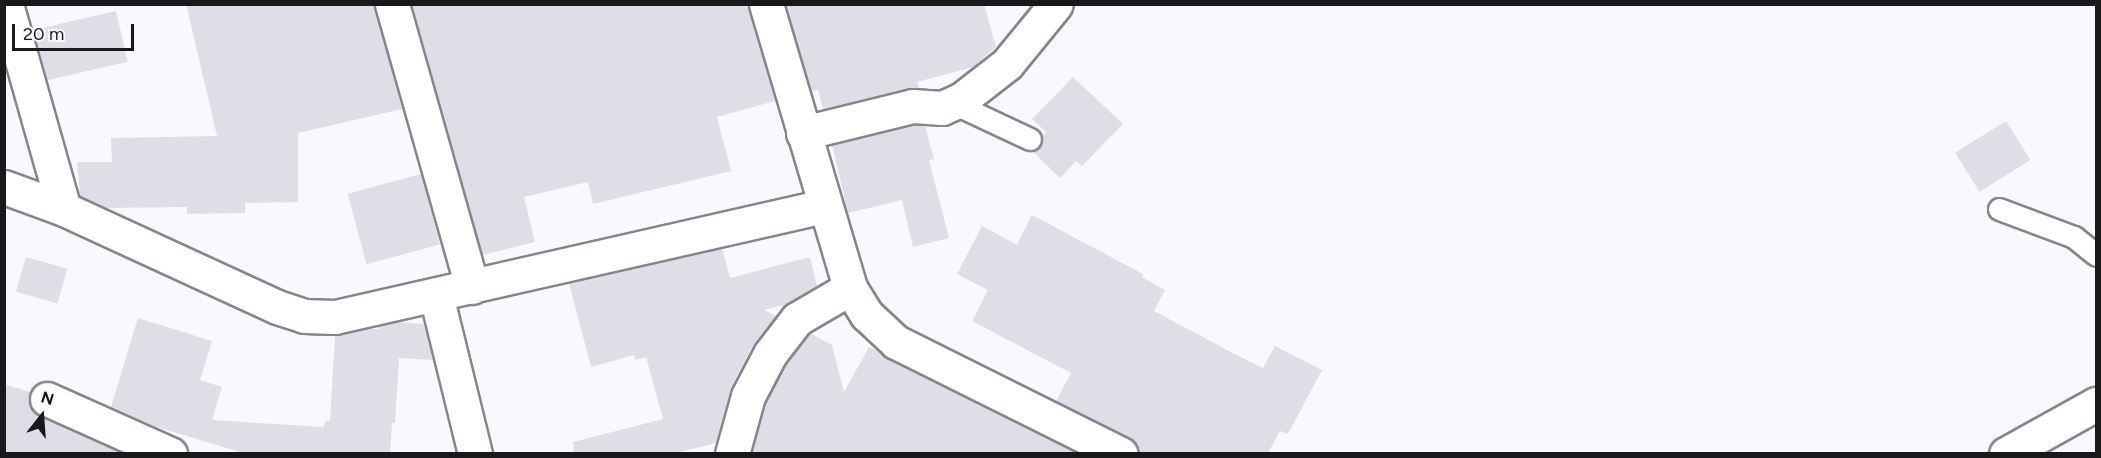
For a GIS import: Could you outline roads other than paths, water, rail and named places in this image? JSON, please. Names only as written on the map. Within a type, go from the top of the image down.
[{"type":"street","points":[[6,4],[64,209]]},
{"type":"street","points":[[392,4],[472,286]]},
{"type":"street","points":[[766,4],[850,288],[867,315],[896,342],[1121,453]]},
{"type":"street","points":[[803,133],[913,106],[942,108],[962,99],[1007,64],[1056,4]]},
{"type":"street","points":[[4,187],[64,209],[277,307],[304,316],[335,317],[825,206]]},
{"type":"street","points":[[732,453],[748,396],[770,354],[797,319],[850,288]]},
{"type":"street","points":[[436,295],[475,453]]},
{"type":"street","points":[[46,399],[170,453]]},
{"type":"street","points":[[2006,453],[2097,404]]},
{"type":"lane","points":[[953,103],[1030,139]]},
{"type":"lane","points":[[1999,208],[2074,237],[2097,255]]}]
